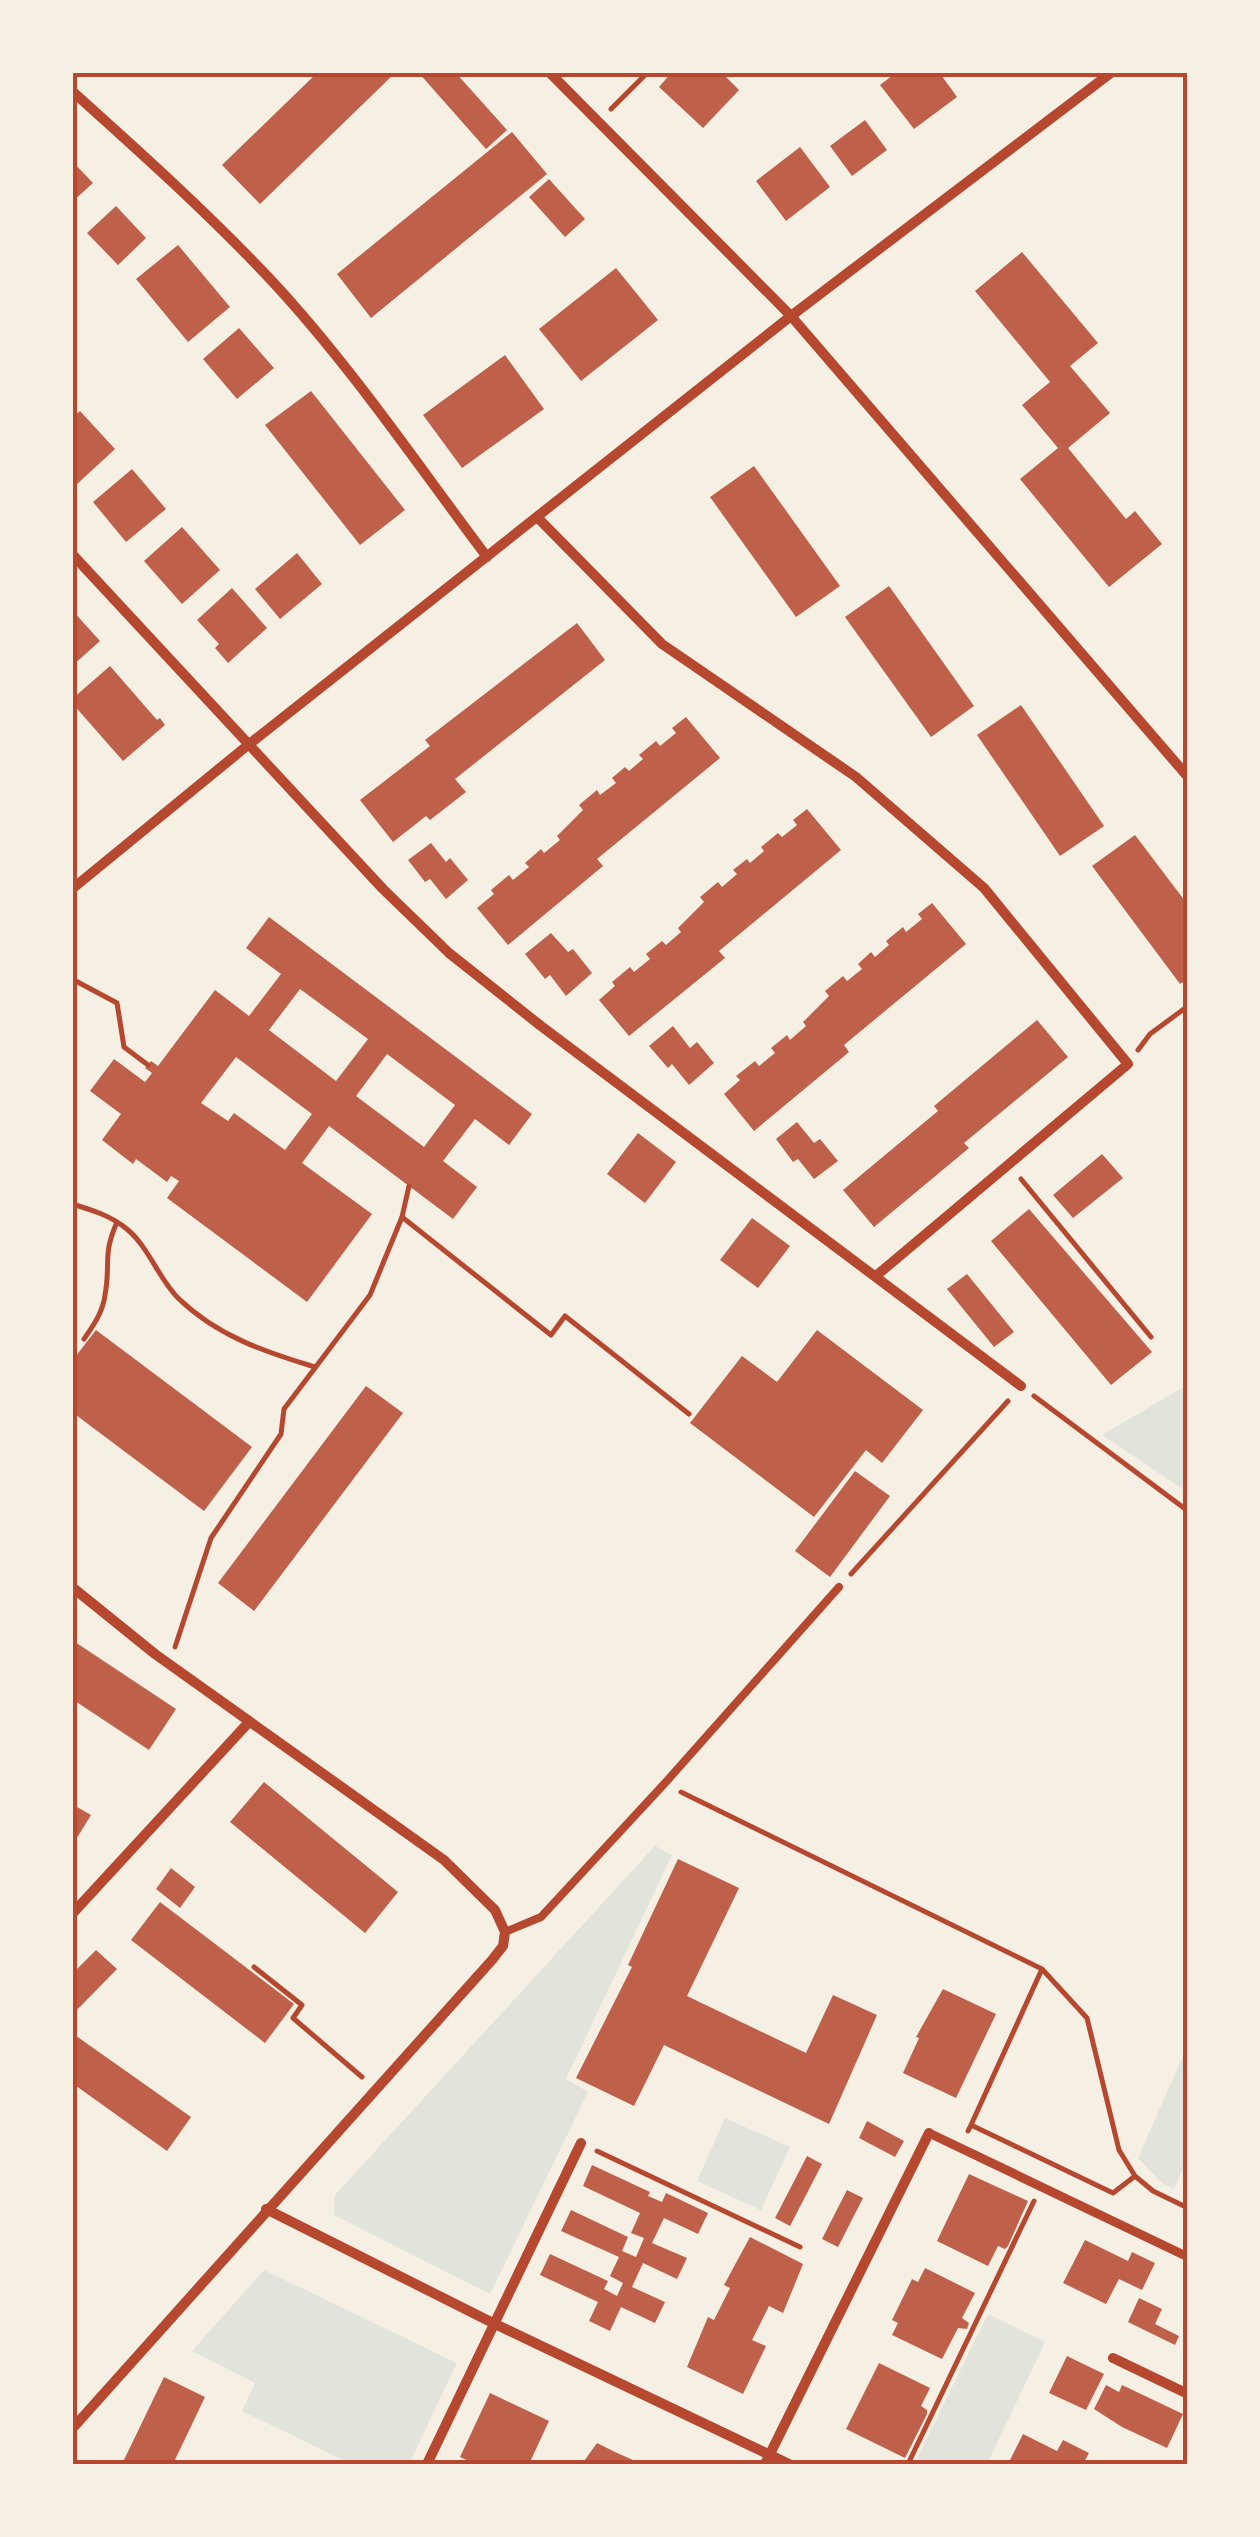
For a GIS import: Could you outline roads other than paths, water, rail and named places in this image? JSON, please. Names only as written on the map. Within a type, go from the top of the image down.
[{"type":"street","points":[[549,72],[791,316],[1188,777]]},
{"type":"street","points":[[72,889],[791,316],[1112,72]]},
{"type":"street","points":[[72,91],[175,184],[273,282],[376,408],[486,558]]},
{"type":"street","points":[[538,518],[662,644],[856,777],[984,888],[1128,1064],[877,1276]]},
{"type":"street","points":[[72,554],[383,890],[449,953],[540,1026],[1021,1386]]},
{"type":"street","points":[[72,1586],[248,1722],[444,1860],[495,1910],[505,1932],[504,1946],[492,1960],[72,2430]]},
{"type":"street","points":[[72,1914],[248,1722]]},
{"type":"street","points":[[767,2460],[929,2133],[1188,2256]]},
{"type":"street","points":[[427,2464],[581,2143]]},
{"type":"street","points":[[266,2210],[767,2460],[789,2464]]},
{"type":"street","points":[[1113,2358],[1188,2394]]},
{"type":"lane","points":[[505,1932],[541,1917],[839,1587]]}]
